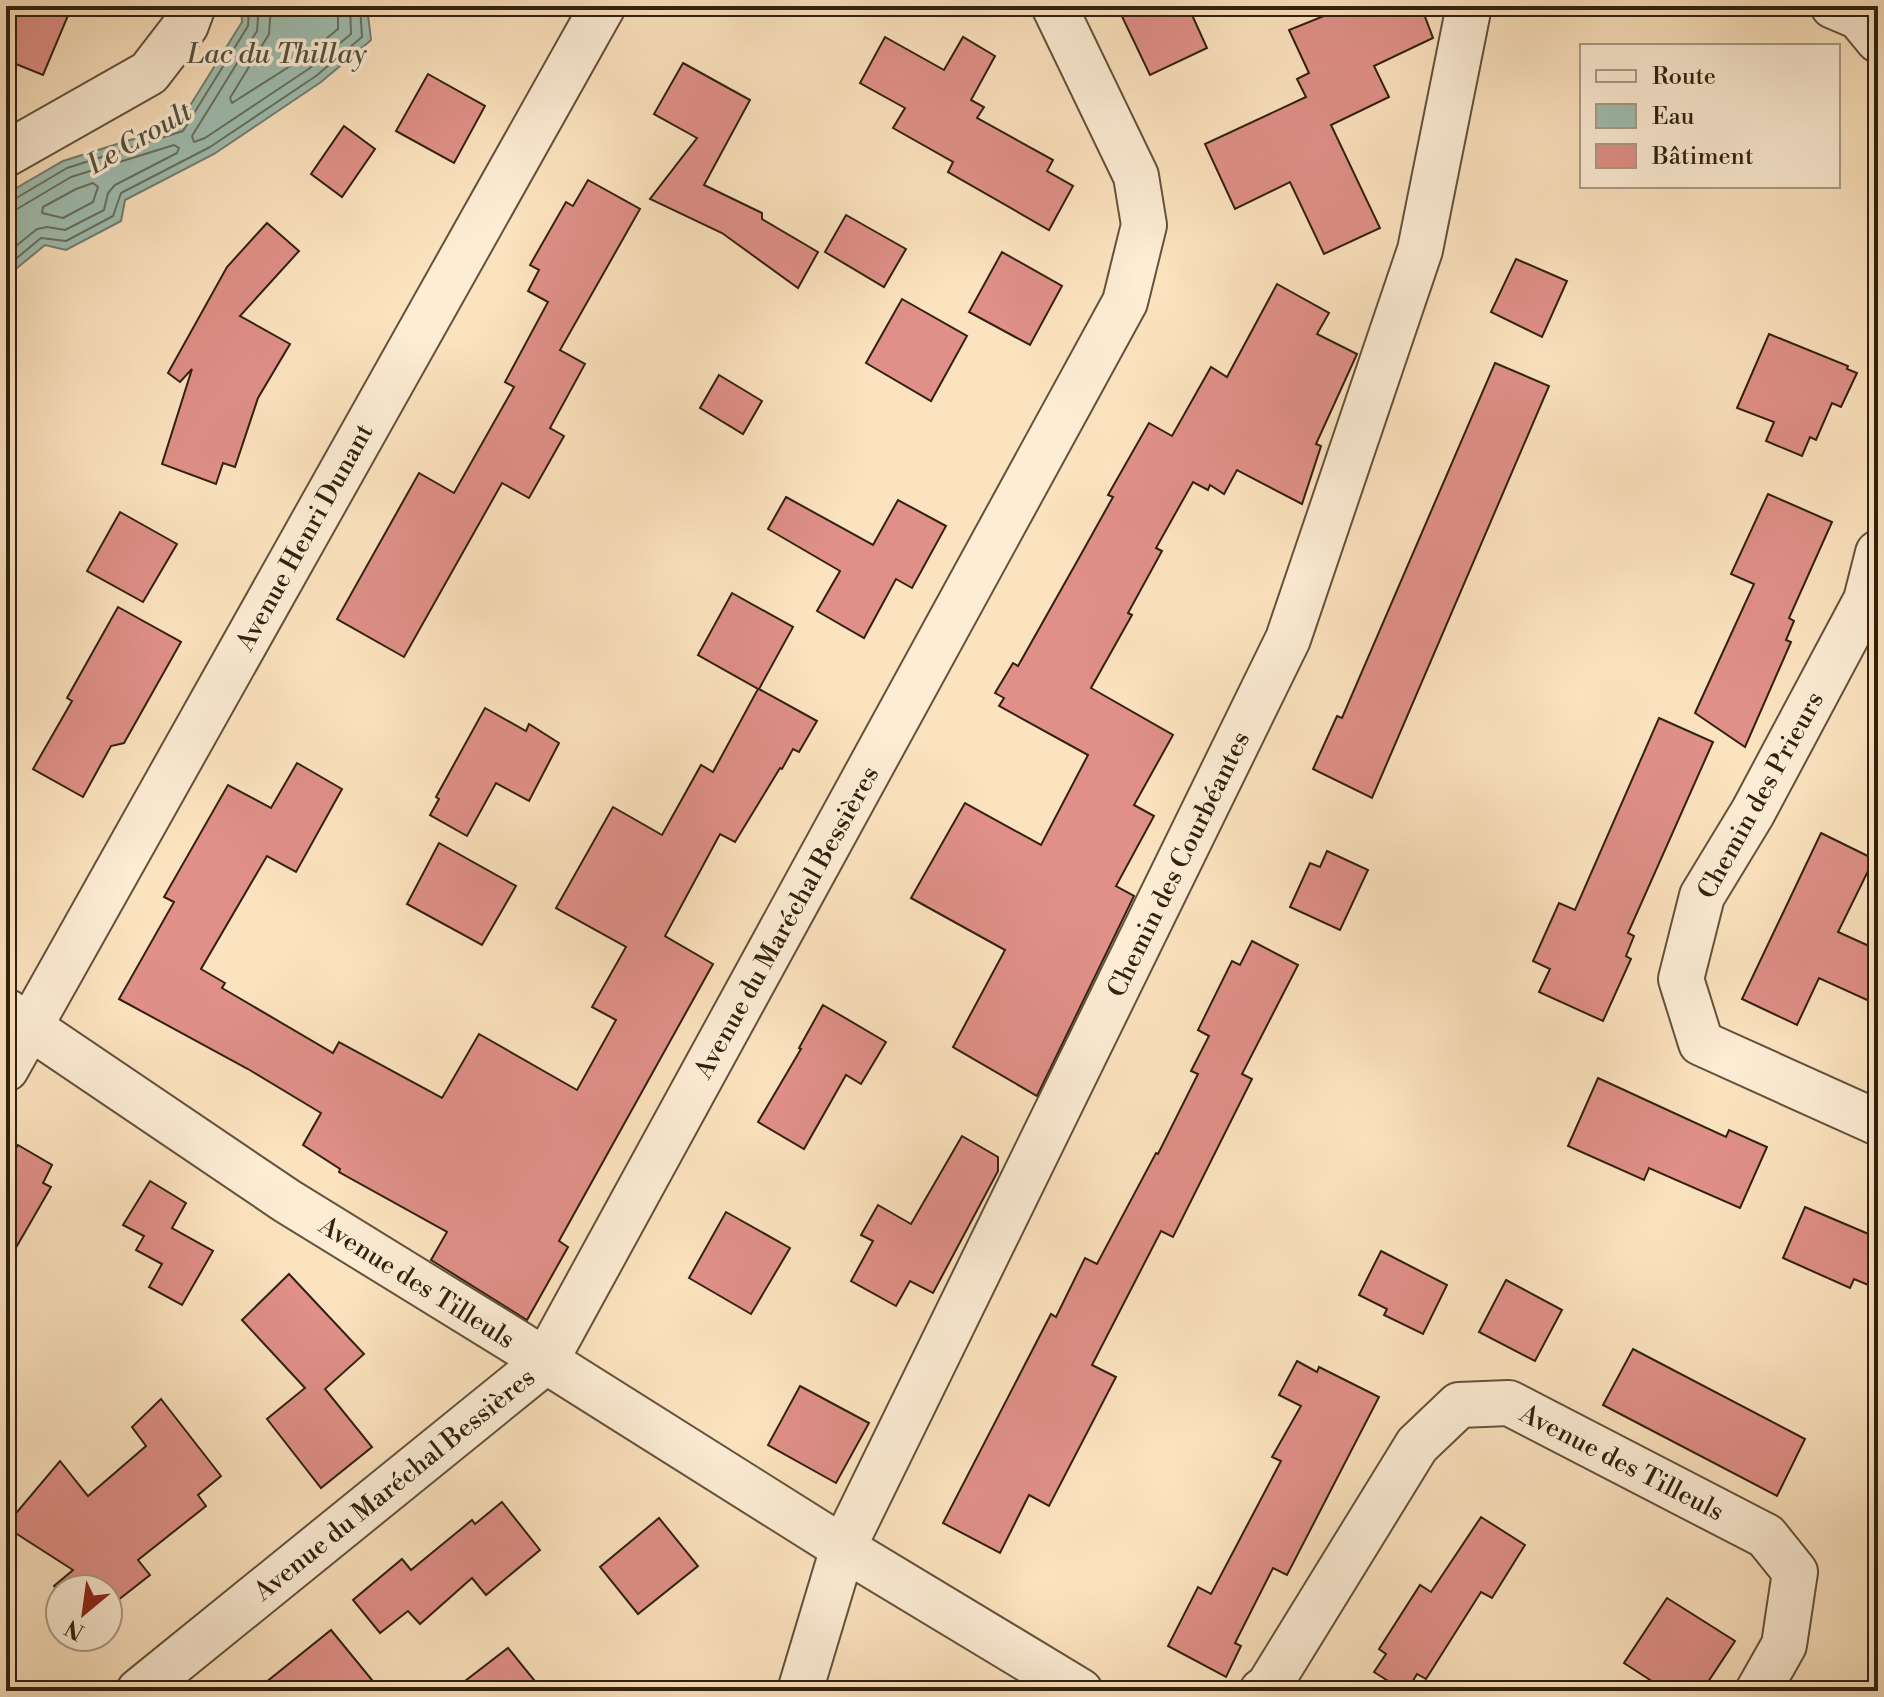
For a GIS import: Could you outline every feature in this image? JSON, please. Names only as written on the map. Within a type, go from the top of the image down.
[{"type":"street","points":[[6,154],[149,73],[186,25],[193,6]]},
{"type":"street","name":"Avenue Henri Dunant","points":[[6,1069],[18,1020],[603,6]]},
{"type":"street","name":"Avenue du Maréchal Bessières","points":[[139,1691],[545,1362],[1125,302],[1144,225],[1136,176],[1054,6]]},
{"type":"street","name":"Chemin des Courbéantes","points":[[800,1691],[843,1548],[1288,639],[1420,250],[1469,6]]},
{"type":"street","points":[[1833,6],[1859,17],[1878,40]]},
{"type":"street","name":"Chemin des Prieurs","points":[[1878,553],[1866,600],[1753,812],[1702,896],[1681,979],[1701,1043],[1878,1123]]},
{"type":"street","name":"Avenue des Tilleuls","points":[[18,1020],[287,1201],[843,1548],[1080,1691]]},
{"type":"street","name":"Avenue des Tilleuls","points":[[1262,1691],[1268,1687],[1417,1445],[1459,1405],[1509,1403],[1766,1536],[1795,1572],[1784,1645],[1758,1691]]},
{"type":"water","name":"Lac du Thillay","points":[[241,6],[367,6],[371,40],[321,82],[214,154],[125,200],[121,221],[66,250],[45,245],[6,277],[6,194],[63,161],[178,125],[242,22]]},
{"type":"building","points":[[6,6],[72,6],[43,75],[6,60]]},
{"type":"building","points":[[1117,6],[1188,6],[1207,48],[1150,75]]},
{"type":"building","points":[[1319,6],[1421,6],[1433,38],[1374,66],[1389,97],[1331,125],[1380,228],[1324,254],[1290,182],[1235,209],[1205,144],[1306,97],[1297,79],[1309,73],[1289,30],[1324,16]]},
{"type":"building","points":[[885,37],[944,70],[963,37],[995,56],[971,100],[984,107],[977,118],[1053,160],[1047,171],[1073,186],[1049,230],[948,172],[953,162],[893,128],[905,108],[860,83]]},
{"type":"building","points":[[683,63],[750,100],[704,185],[762,213],[762,219],[818,252],[798,288],[722,233],[650,199],[697,138],[654,114]]},
{"type":"building","points":[[428,74],[485,106],[454,163],[396,131]]},
{"type":"building","points":[[344,126],[375,149],[342,197],[311,174]]},
{"type":"building","points":[[588,180],[640,209],[560,350],[585,364],[550,428],[564,436],[529,498],[502,483],[404,657],[337,619],[419,473],[454,493],[514,387],[505,382],[548,302],[528,291],[539,270],[530,265],[566,202],[573,206]]},
{"type":"building","points":[[846,215],[906,249],[884,287],[825,252]]},
{"type":"building","points":[[267,223],[299,251],[240,316],[290,344],[258,398],[235,467],[223,463],[216,484],[162,464],[192,369],[180,382],[168,373],[227,267]]},
{"type":"building","points":[[1002,252],[1062,286],[1030,345],[969,312]]},
{"type":"building","points":[[1516,259],[1567,281],[1542,337],[1491,312]]},
{"type":"building","points":[[1277,284],[1329,313],[1317,334],[1357,354],[1316,444],[1321,446],[1302,504],[1237,470],[1224,494],[1210,485],[1208,490],[1193,482],[1156,548],[1162,551],[1128,613],[1132,615],[1091,688],[1173,735],[1134,805],[1154,816],[1116,886],[1134,896],[1037,1096],[953,1047],[1005,950],[911,898],[965,803],[1041,845],[1088,755],[999,706],[1004,698],[995,693],[1013,663],[1018,666],[1113,497],[1108,495],[1149,423],[1172,436],[1211,367],[1227,377]]},
{"type":"building","points":[[902,299],[967,336],[931,401],[866,363]]},
{"type":"building","points":[[1769,334],[1848,366],[1847,369],[1857,373],[1841,407],[1832,403],[1816,440],[1810,437],[1802,456],[1766,441],[1774,422],[1737,408]]},
{"type":"building","points":[[1495,363],[1549,386],[1372,798],[1313,769],[1337,716],[1342,718]]},
{"type":"building","points":[[719,375],[762,401],[743,434],[700,408]]},
{"type":"building","points":[[1768,494],[1832,522],[1789,618],[1794,621],[1786,640],[1791,642],[1745,747],[1695,713],[1754,584],[1731,574]]},
{"type":"building","points":[[786,497],[873,545],[898,500],[946,526],[912,588],[896,579],[864,638],[817,611],[840,571],[768,529]]},
{"type":"building","points":[[120,512],[177,544],[143,602],[87,571]]},
{"type":"building","points":[[732,593],[793,627],[759,689],[817,721],[799,752],[793,749],[780,768],[735,842],[720,834],[665,936],[713,964],[559,1241],[568,1247],[527,1320],[431,1260],[447,1232],[339,1172],[340,1169],[303,1145],[321,1113],[248,1069],[119,999],[174,902],[164,897],[228,785],[271,808],[297,763],[342,789],[296,872],[267,856],[201,969],[225,983],[222,988],[333,1053],[339,1042],[442,1098],[479,1034],[577,1090],[616,1020],[592,1007],[626,947],[556,908],[613,807],[662,835],[701,765],[713,772],[758,689],[698,655]]},
{"type":"building","points":[[118,607],[181,642],[124,743],[111,746],[83,797],[33,769],[72,701],[67,698]]},
{"type":"building","points":[[485,708],[526,731],[529,724],[559,743],[529,801],[496,783],[467,836],[430,815],[439,799],[436,797]]},
{"type":"building","points":[[1659,718],[1713,742],[1628,933],[1634,936],[1626,956],[1631,959],[1603,1021],[1539,992],[1550,969],[1533,961],[1559,903],[1575,910]]},
{"type":"building","points":[[1821,833],[1874,859],[1838,932],[1878,950],[1878,1005],[1819,978],[1797,1025],[1742,999]]},
{"type":"building","points":[[439,843],[516,886],[482,945],[407,904]]},
{"type":"building","points":[[1327,851],[1368,870],[1340,930],[1290,907],[1310,863],[1320,867]]},
{"type":"building","points":[[1252,941],[1298,965],[1242,1074],[1252,1079],[1173,1237],[1161,1231],[1092,1365],[1116,1377],[1049,1506],[1029,1495],[1000,1553],[943,1523],[1051,1314],[1056,1317],[1085,1258],[1097,1264],[1158,1154],[1198,1074],[1191,1071],[1209,1036],[1198,1030],[1232,961],[1240,965]]},
{"type":"building","points":[[823,1005],[886,1042],[861,1084],[846,1075],[804,1149],[758,1122]]},
{"type":"building","points":[[1598,1078],[1726,1137],[1729,1130],[1767,1147],[1740,1208],[1649,1168],[1644,1180],[1568,1146]]},
{"type":"building","points":[[962,1136],[998,1157],[998,1171],[933,1293],[910,1281],[896,1306],[851,1281],[873,1241],[861,1235],[878,1205],[911,1224]]},
{"type":"building","points":[[18,1145],[52,1165],[43,1183],[51,1187],[6,1265],[6,1163]]},
{"type":"building","points":[[150,1181],[186,1203],[172,1228],[213,1251],[182,1305],[149,1287],[162,1264],[136,1250],[144,1236],[123,1225]]},
{"type":"building","points":[[1805,1207],[1878,1238],[1878,1289],[1854,1279],[1850,1288],[1783,1258]]},
{"type":"building","points":[[726,1212],[790,1248],[751,1314],[689,1278]]},
{"type":"building","points":[[1381,1251],[1447,1285],[1423,1334],[1384,1315],[1387,1309],[1359,1295]]},
{"type":"building","points":[[289,1274],[364,1354],[325,1389],[372,1447],[321,1488],[267,1419],[305,1388],[242,1320]]},
{"type":"building","points":[[1506,1280],[1562,1310],[1535,1361],[1479,1332]]},
{"type":"building","points":[[1633,1349],[1805,1439],[1777,1496],[1603,1405]]},
{"type":"building","points":[[1297,1361],[1317,1372],[1319,1367],[1379,1397],[1287,1575],[1273,1568],[1235,1643],[1241,1646],[1226,1677],[1168,1646],[1198,1587],[1211,1594],[1281,1461],[1272,1457],[1301,1406],[1279,1395]]},
{"type":"building","points":[[800,1386],[869,1423],[836,1483],[768,1445]]},
{"type":"building","points":[[161,1399],[221,1476],[198,1495],[206,1506],[138,1560],[150,1575],[124,1595],[124,1573],[69,1573],[73,1570],[6,1525],[60,1461],[88,1496],[146,1446],[132,1427]]},
{"type":"building","points":[[502,1502],[540,1550],[486,1595],[472,1578],[420,1624],[408,1611],[380,1633],[353,1600],[402,1559],[411,1570],[472,1520],[475,1524]]},
{"type":"building","points":[[1481,1517],[1525,1545],[1492,1598],[1481,1592],[1426,1679],[1417,1674],[1404,1691],[1374,1672],[1386,1654],[1379,1649],[1420,1585],[1431,1592]]},
{"type":"building","points":[[659,1518],[698,1566],[638,1614],[600,1567]]},
{"type":"building","points":[[1667,1598],[1735,1641],[1702,1691],[1667,1691],[1624,1663]]},
{"type":"building","points":[[331,1630],[381,1691],[255,1691]]},
{"type":"building","points":[[508,1648],[543,1691],[452,1691]]},
{"type":"water label","name":"Le Croult","points":[[139,137]]}]
